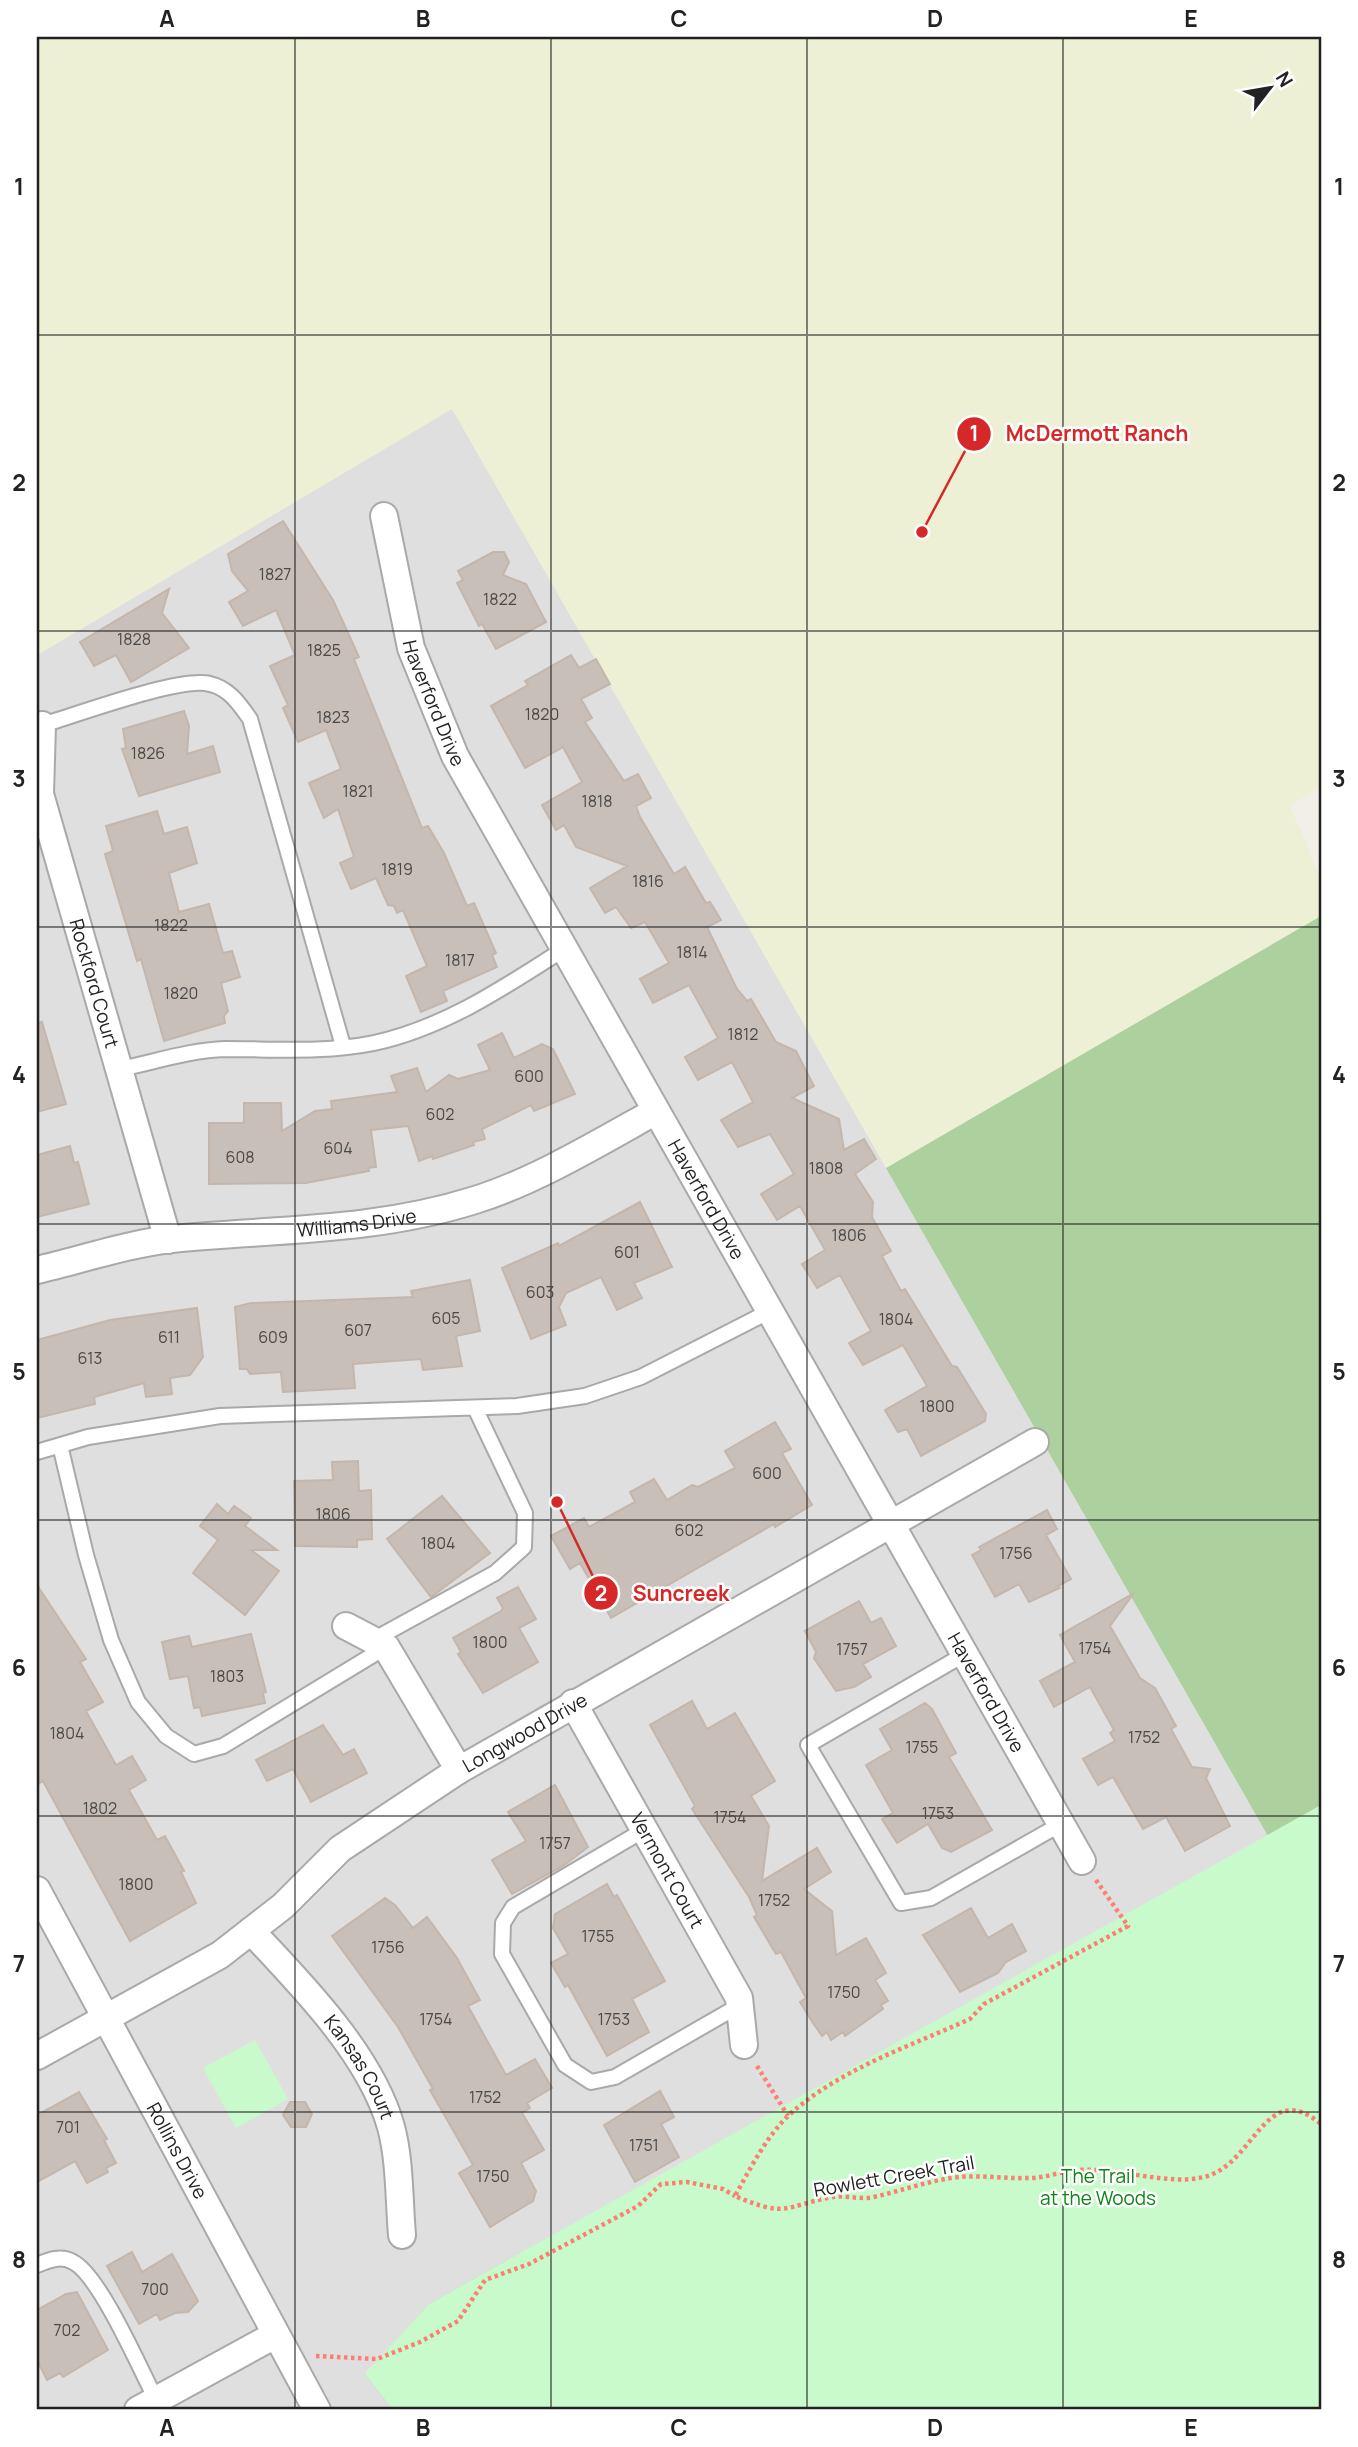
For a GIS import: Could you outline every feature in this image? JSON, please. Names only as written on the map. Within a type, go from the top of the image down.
[{"type":"street","name":"Haverford Drive","points":[[384,516],[411,648],[455,756],[1082,1861]]},
{"type":"street","name":"Rockford Court","points":[[42,725],[40,794],[168,1240]]},
{"type":"street","name":"Williams Drive","points":[[37,1270],[168,1240],[357,1227],[419,1216],[478,1199],[568,1158],[656,1111]]},
{"type":"street","name":"Longwood Drive","points":[[37,2056],[220,1955],[283,1906],[340,1849],[459,1770],[1035,1441]]},
{"type":"street","points":[[346,1626],[380,1644],[459,1770]]},
{"type":"street","name":"Vermont Court","points":[[573,1703],[740,2005],[744,2045]]},
{"type":"street","name":"Rollins Drive","points":[[37,1890],[317,2410]]},
{"type":"street","name":"Kansas Court","points":[[251,1931],[310,1992],[354,2053],[380,2097],[392,2129],[402,2235]]},
{"type":"street","points":[[152,2407],[275,2335]]},
{"type":"lane","points":[[42,725],[183,684],[211,684],[235,698],[250,719],[343,1046]]},
{"type":"lane","points":[[120,1069],[222,1049],[290,1052],[374,1043],[428,1026],[489,997],[564,949]]},
{"type":"lane","points":[[37,1452],[88,1437],[220,1416],[517,1406],[585,1396],[641,1377],[770,1311]]},
{"type":"lane","points":[[60,1445],[86,1555],[111,1640],[138,1702],[166,1736],[194,1754],[223,1746],[495,1573],[524,1547],[525,1513],[475,1408]]},
{"type":"lane","points":[[965,1654],[808,1745],[901,1903],[932,1898],[1061,1824]]},
{"type":"lane","points":[[644,1829],[513,1907],[503,1923],[502,1954],[565,2065],[591,2082],[615,2077],[740,2005]]},
{"type":"lane","points":[[37,2265],[54,2258],[70,2260],[79,2265],[96,2285],[152,2407]]},
{"type":"path","points":[[735,2196],[755,2159],[788,2116],[841,2077],[970,2019],[984,2004],[1128,1926],[1082,1861]]},
{"type":"path","points":[[744,2045],[788,2116]]},
{"type":"path","name":"Rowlett Creek Trail","points":[[292,2365],[316,2356],[377,2359],[420,2342],[458,2321],[485,2280],[529,2264],[638,2206],[661,2185],[687,2182],[723,2189],[771,2210],[786,2211],[832,2197],[873,2197],[971,2175],[1032,2178],[1101,2168],[1185,2179],[1202,2178],[1235,2160],[1275,2113],[1285,2109],[1295,2110],[1321,2124]]},
{"type":"shaded area","points":[[452,408],[1269,1836],[429,2304],[365,2373],[393,2410],[37,2410],[37,655]]},
{"type":"green space","points":[[37,37],[1321,37],[1321,787],[1290,806],[1321,878],[1321,916],[886,1168],[452,409],[37,655]]},
{"type":"green space","points":[[1321,916],[1321,2410],[393,2410],[365,2374],[429,2304],[1268,1836],[886,1168]]},
{"type":"green space","name":"The Trail at the Woods","points":[[1321,1805],[1321,2410],[393,2410],[365,2374],[429,2304]]},
{"type":"green space","points":[[255,2040],[288,2099],[236,2128],[203,2068]]},
{"type":"building","points":[[283,521],[333,600],[359,657],[354,659],[422,828],[428,826],[444,853],[467,906],[474,903],[496,953],[492,955],[497,967],[443,991],[447,1001],[421,1012],[406,976],[427,966],[403,910],[397,913],[394,906],[388,905],[376,878],[351,889],[340,863],[354,857],[338,809],[324,818],[309,783],[341,769],[326,730],[298,742],[283,708],[288,705],[270,666],[295,655],[276,610],[243,626],[229,602],[248,591],[232,571],[228,554]]},
{"type":"building","points":[[493,552],[504,552],[509,562],[503,575],[526,584],[546,622],[496,649],[482,624],[479,626],[457,583],[463,580],[458,571]]},
{"type":"building","points":[[169,589],[162,613],[189,648],[131,682],[116,655],[94,666],[80,642]]},
{"type":"building","points":[[571,655],[579,668],[596,659],[610,684],[581,699],[592,718],[585,722],[624,781],[638,774],[651,798],[636,806],[640,817],[674,874],[685,867],[706,903],[710,902],[721,920],[707,927],[737,989],[747,1001],[751,999],[776,1042],[796,1051],[814,1086],[792,1098],[839,1119],[844,1150],[864,1139],[876,1159],[855,1174],[873,1202],[872,1217],[891,1251],[882,1256],[901,1291],[905,1289],[952,1366],[957,1367],[986,1414],[985,1421],[921,1456],[907,1429],[898,1432],[885,1410],[927,1386],[903,1345],[863,1365],[849,1343],[871,1331],[840,1275],[817,1288],[802,1264],[825,1250],[800,1206],[777,1220],[761,1194],[794,1174],[770,1134],[738,1147],[721,1120],[753,1102],[732,1062],[698,1080],[685,1057],[718,1038],[689,985],[653,1003],[640,979],[669,963],[645,922],[631,928],[616,907],[605,913],[590,888],[627,866],[576,847],[564,825],[556,830],[542,805],[582,782],[563,747],[525,768],[491,706],[528,685],[525,681]]},
{"type":"building","points":[[184,711],[189,726],[187,754],[213,746],[220,772],[139,796],[122,749],[126,748],[123,729]]},
{"type":"building","points":[[157,811],[164,834],[187,827],[197,863],[169,873],[179,912],[209,904],[223,953],[232,951],[240,977],[221,983],[228,1011],[224,1016],[225,1023],[164,1041],[141,959],[137,961],[105,854],[113,851],[106,826]]},
{"type":"building","points":[[42,1022],[66,1104],[37,1112],[37,1023]]},
{"type":"building","points":[[502,1033],[514,1058],[542,1044],[553,1049],[575,1094],[534,1111],[531,1105],[482,1129],[485,1139],[433,1159],[432,1156],[419,1161],[408,1126],[371,1130],[376,1167],[368,1168],[369,1171],[306,1183],[209,1184],[209,1123],[244,1123],[244,1103],[281,1103],[282,1131],[315,1111],[332,1109],[331,1101],[397,1092],[391,1076],[417,1068],[426,1092],[449,1075],[458,1079],[490,1070],[478,1045]]},
{"type":"building","points":[[70,1146],[74,1163],[78,1162],[89,1204],[37,1217],[37,1155]]},
{"type":"building","points":[[640,1202],[672,1267],[634,1283],[642,1298],[617,1310],[601,1277],[566,1293],[559,1307],[566,1325],[531,1339],[502,1268],[558,1243],[559,1246]]},
{"type":"building","points":[[470,1280],[480,1331],[456,1336],[462,1366],[423,1370],[421,1359],[353,1364],[355,1388],[283,1392],[281,1372],[250,1374],[247,1369],[240,1369],[235,1307],[251,1303],[413,1297],[411,1291]]},
{"type":"building","points":[[197,1308],[203,1357],[190,1375],[170,1378],[172,1394],[146,1397],[144,1383],[94,1397],[95,1404],[37,1418],[37,1340],[110,1320]]},
{"type":"building","points":[[775,1422],[791,1449],[782,1453],[812,1505],[611,1618],[580,1563],[570,1569],[551,1536],[584,1518],[589,1527],[635,1502],[630,1492],[654,1479],[667,1500],[692,1485],[698,1487],[735,1468],[725,1451]]},
{"type":"building","points":[[358,1461],[359,1491],[371,1490],[372,1539],[357,1540],[357,1547],[295,1546],[294,1481],[333,1480],[332,1462]]},
{"type":"building","points":[[442,1496],[490,1553],[431,1597],[387,1539]]},
{"type":"building","points":[[217,1504],[228,1514],[234,1506],[251,1518],[245,1526],[277,1550],[251,1550],[279,1571],[245,1615],[193,1573],[218,1540],[200,1526]]},
{"type":"building","points":[[1047,1510],[1057,1529],[1046,1535],[1071,1579],[1058,1586],[1060,1588],[1029,1602],[1019,1584],[995,1597],[972,1555],[981,1550],[979,1547]]},
{"type":"building","points":[[37,1585],[86,1659],[80,1662],[103,1702],[86,1711],[116,1765],[132,1756],[146,1780],[129,1790],[157,1840],[165,1836],[184,1871],[181,1872],[196,1903],[130,1941],[43,1781],[37,1785]]},
{"type":"building","points":[[518,1587],[536,1619],[519,1628],[538,1662],[483,1693],[458,1654],[461,1652],[453,1638],[501,1611],[503,1608],[497,1598]]},
{"type":"building","points":[[1134,1593],[1110,1626],[1140,1678],[1155,1688],[1176,1726],[1171,1729],[1192,1767],[1210,1769],[1206,1778],[1230,1826],[1185,1851],[1166,1817],[1143,1829],[1113,1777],[1098,1785],[1083,1759],[1115,1741],[1110,1733],[1114,1730],[1090,1687],[1054,1707],[1040,1681],[1075,1662],[1060,1635]]},
{"type":"building","points":[[859,1601],[871,1623],[881,1618],[896,1646],[863,1664],[871,1677],[854,1687],[836,1691],[814,1658],[816,1652],[805,1631]]},
{"type":"building","points":[[251,1634],[266,1692],[263,1693],[265,1703],[202,1716],[200,1707],[194,1708],[188,1676],[170,1679],[162,1642],[189,1636],[192,1647]]},
{"type":"building","points":[[692,1701],[707,1729],[735,1713],[775,1781],[751,1796],[769,1826],[762,1881],[817,1848],[831,1872],[804,1889],[832,1911],[836,1955],[866,1938],[886,1973],[875,1980],[888,2001],[881,2005],[883,2009],[845,2036],[843,2032],[831,2040],[827,2032],[822,2036],[811,2020],[800,2002],[806,1998],[781,1952],[776,1954],[754,1917],[757,1915],[749,1897],[692,1809],[695,1806],[650,1725]]},
{"type":"building","points":[[925,1703],[932,1709],[956,1753],[949,1757],[992,1830],[951,1852],[942,1848],[928,1824],[897,1843],[882,1819],[893,1813],[866,1765],[892,1750],[880,1729]]},
{"type":"building","points":[[323,1725],[343,1755],[354,1749],[367,1773],[311,1802],[293,1769],[267,1781],[256,1760]]},
{"type":"building","points":[[555,1785],[588,1847],[563,1866],[512,1894],[492,1860],[526,1841],[508,1812]]},
{"type":"building","points":[[607,1884],[614,1897],[617,1895],[665,1981],[632,1999],[649,2032],[607,2056],[568,1985],[565,1987],[551,1963],[568,1954],[553,1928],[555,1914]]},
{"type":"building","points":[[385,1898],[395,1905],[413,1928],[427,1917],[457,1958],[480,2000],[468,2006],[506,2075],[535,2059],[552,2088],[527,2103],[530,2108],[522,2113],[544,2150],[521,2163],[536,2191],[533,2201],[490,2227],[459,2173],[473,2165],[430,2090],[433,2089],[398,2027],[332,1936]]},
{"type":"building","points":[[971,1908],[988,1938],[1012,1924],[1026,1951],[1006,1962],[998,1973],[960,1992],[923,1935]]},
{"type":"building","points":[[660,2091],[674,2117],[661,2124],[679,2157],[635,2182],[604,2125]]},
{"type":"building","points":[[79,2092],[107,2139],[104,2140],[116,2163],[106,2168],[108,2172],[87,2183],[75,2161],[37,2182],[37,2115]]},
{"type":"building","points":[[290,2102],[305,2102],[312,2114],[306,2127],[291,2127],[283,2115]]},
{"type":"building","points":[[132,2252],[142,2272],[172,2254],[198,2301],[188,2312],[175,2313],[160,2320],[157,2314],[139,2324],[107,2266]]},
{"type":"building","points":[[77,2292],[108,2350],[63,2377],[60,2373],[47,2380],[37,2360],[37,2310],[66,2294]]},
{"type":"place","name":"McDermott Ranch","points":[[922,532]]},
{"type":"place","name":"Suncreek","points":[[557,1502]]}]
